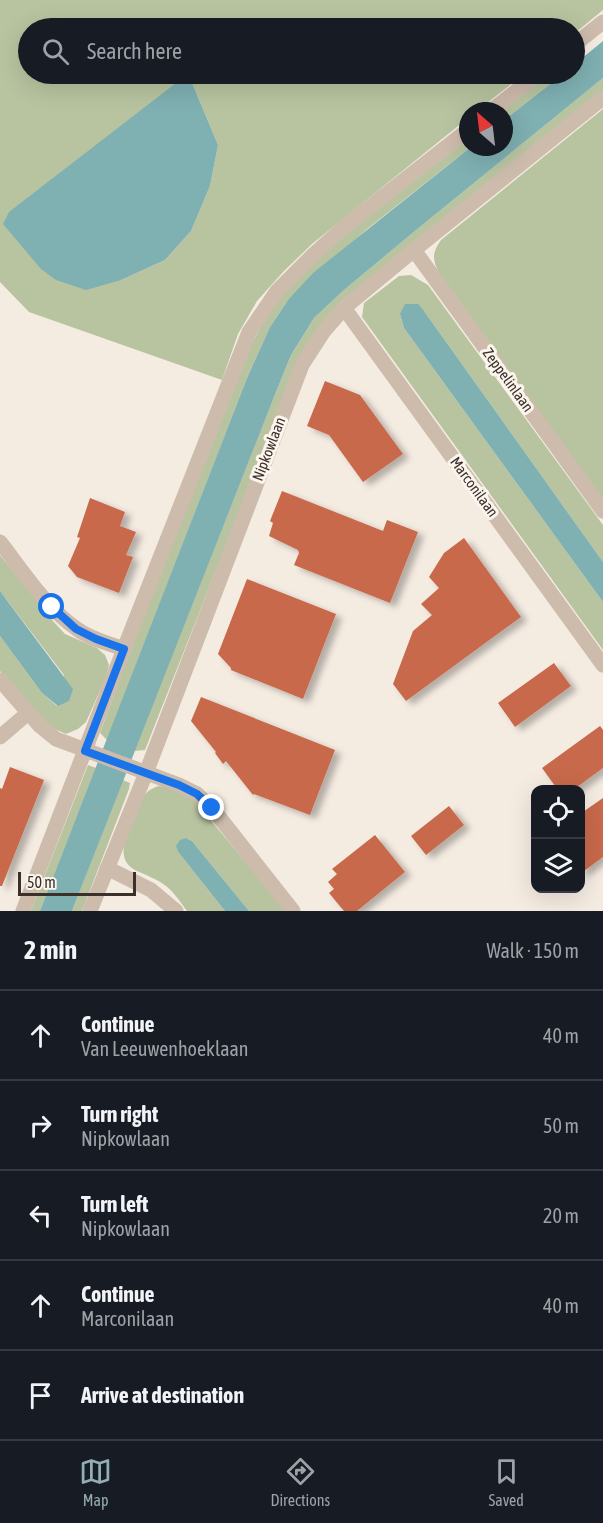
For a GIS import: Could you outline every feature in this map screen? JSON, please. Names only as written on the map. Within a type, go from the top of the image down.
[{"type":"street","points":[[585,36],[603,22]]},
{"type":"street","points":[[502,102],[525,84]]},
{"type":"street","name":"Nipkowlaan","points":[[90,911],[142,771],[302,365],[324,331],[344,308],[603,98]]},
{"type":"street","points":[[23,911],[249,332],[277,291],[313,255],[343,228],[459,137]]},
{"type":"street","name":"Zeppelinlaan","points":[[414,250],[603,511]]},
{"type":"street","name":"Marconilaan","points":[[344,308],[603,665]]},
{"type":"street","points":[[0,542],[52,607],[76,629],[124,649]]},
{"type":"street","points":[[0,680],[28,713],[56,740],[179,785],[197,794],[212,808],[293,911]]},
{"type":"street","points":[[0,737],[28,713]]},
{"type":"street","points":[[107,868],[151,890],[176,911]]},
{"type":"green space","points":[[0,0],[603,0],[603,10],[585,25],[585,18],[18,18],[18,84],[188,84],[121,280],[165,260],[191,231],[210,186],[218,145],[193,84],[511,84],[488,102],[459,102],[459,125],[312,244],[284,271],[257,301],[238,334],[222,380],[29,312],[0,282]]},
{"type":"green space","points":[[603,78],[603,91],[337,307],[227,542],[145,750],[134,751],[291,355],[314,318],[421,226],[507,156],[513,156],[513,151]]},
{"type":"green space","points":[[536,84],[550,84],[513,113],[513,102]]},
{"type":"green space","points":[[603,109],[603,500],[439,273],[434,256],[441,240]]},
{"type":"green space","points":[[459,144],[460,156],[366,230],[288,300],[270,327],[247,378],[107,740],[100,733],[253,341],[273,305],[337,241]]},
{"type":"green space","points":[[411,275],[428,285],[603,525],[603,562],[424,311],[400,314],[404,328],[603,602],[603,650],[362,317],[364,303],[399,276]]},
{"type":"green space","points":[[0,555],[65,634],[97,648],[105,655],[109,665],[86,722],[78,729],[66,734],[50,727],[34,713],[0,671],[0,636],[42,693],[57,706],[64,675],[0,591]]},
{"type":"green space","points":[[88,765],[96,768],[40,911],[31,911]]},
{"type":"green space","points":[[123,780],[130,783],[129,789],[82,911],[72,911]]},
{"type":"green space","points":[[159,786],[167,787],[194,800],[286,911],[249,911],[192,841],[186,838],[179,853],[225,911],[187,911],[166,886],[130,866],[124,854],[128,831],[142,798]]},
{"type":"water","points":[[603,41],[603,78],[513,151],[513,113],[550,84],[585,84],[585,56]]},
{"type":"water","points":[[175,84],[193,84],[218,145],[210,186],[191,231],[165,260],[121,280],[86,290],[56,280],[41,269],[3,224],[9,212]]},
{"type":"water","points":[[460,156],[507,156],[344,290],[314,318],[291,355],[72,911],[40,911],[247,378],[270,327],[288,300],[313,273]]},
{"type":"water","points":[[405,304],[418,304],[424,311],[603,562],[603,602],[404,328],[400,314]]},
{"type":"water","points":[[0,591],[73,689],[69,701],[58,706],[42,693],[0,636]]},
{"type":"water","points":[[186,838],[192,841],[249,911],[225,911],[179,853],[176,846],[180,840]]},
{"type":"building","points":[[325,381],[360,395],[403,454],[363,482],[329,435],[307,426]]},
{"type":"building","points":[[282,491],[383,531],[387,520],[418,532],[390,603],[294,565],[298,550],[269,536],[273,523],[270,521]]},
{"type":"building","points":[[90,498],[125,512],[120,526],[136,532],[126,555],[133,557],[119,593],[77,577],[68,566],[80,538],[77,537]]},
{"type":"building","points":[[464,538],[521,617],[406,701],[393,684],[413,631],[432,615],[421,604],[439,588],[429,577],[444,553]]},
{"type":"building","points":[[247,579],[336,614],[303,699],[231,670],[218,654]]},
{"type":"building","points":[[554,663],[571,686],[515,727],[498,703]]},
{"type":"building","points":[[201,697],[335,750],[310,815],[253,795],[226,761],[223,764],[191,721]]},
{"type":"building","points":[[600,726],[603,730],[603,768],[580,785],[554,785],[542,768]]},
{"type":"building","points":[[10,767],[44,780],[2,886],[0,886],[0,788],[2,789]]},
{"type":"building","points":[[603,798],[603,857],[585,870],[585,839],[585,811]]},
{"type":"building","points":[[449,806],[464,825],[426,855],[411,836]]},
{"type":"building","points":[[375,835],[405,872],[357,911],[344,911],[329,893],[334,889],[328,882],[337,874],[332,869]]},
{"type":"route","points":[[52,607],[76,629],[124,649],[85,751],[179,785],[197,794],[212,808]]}]
